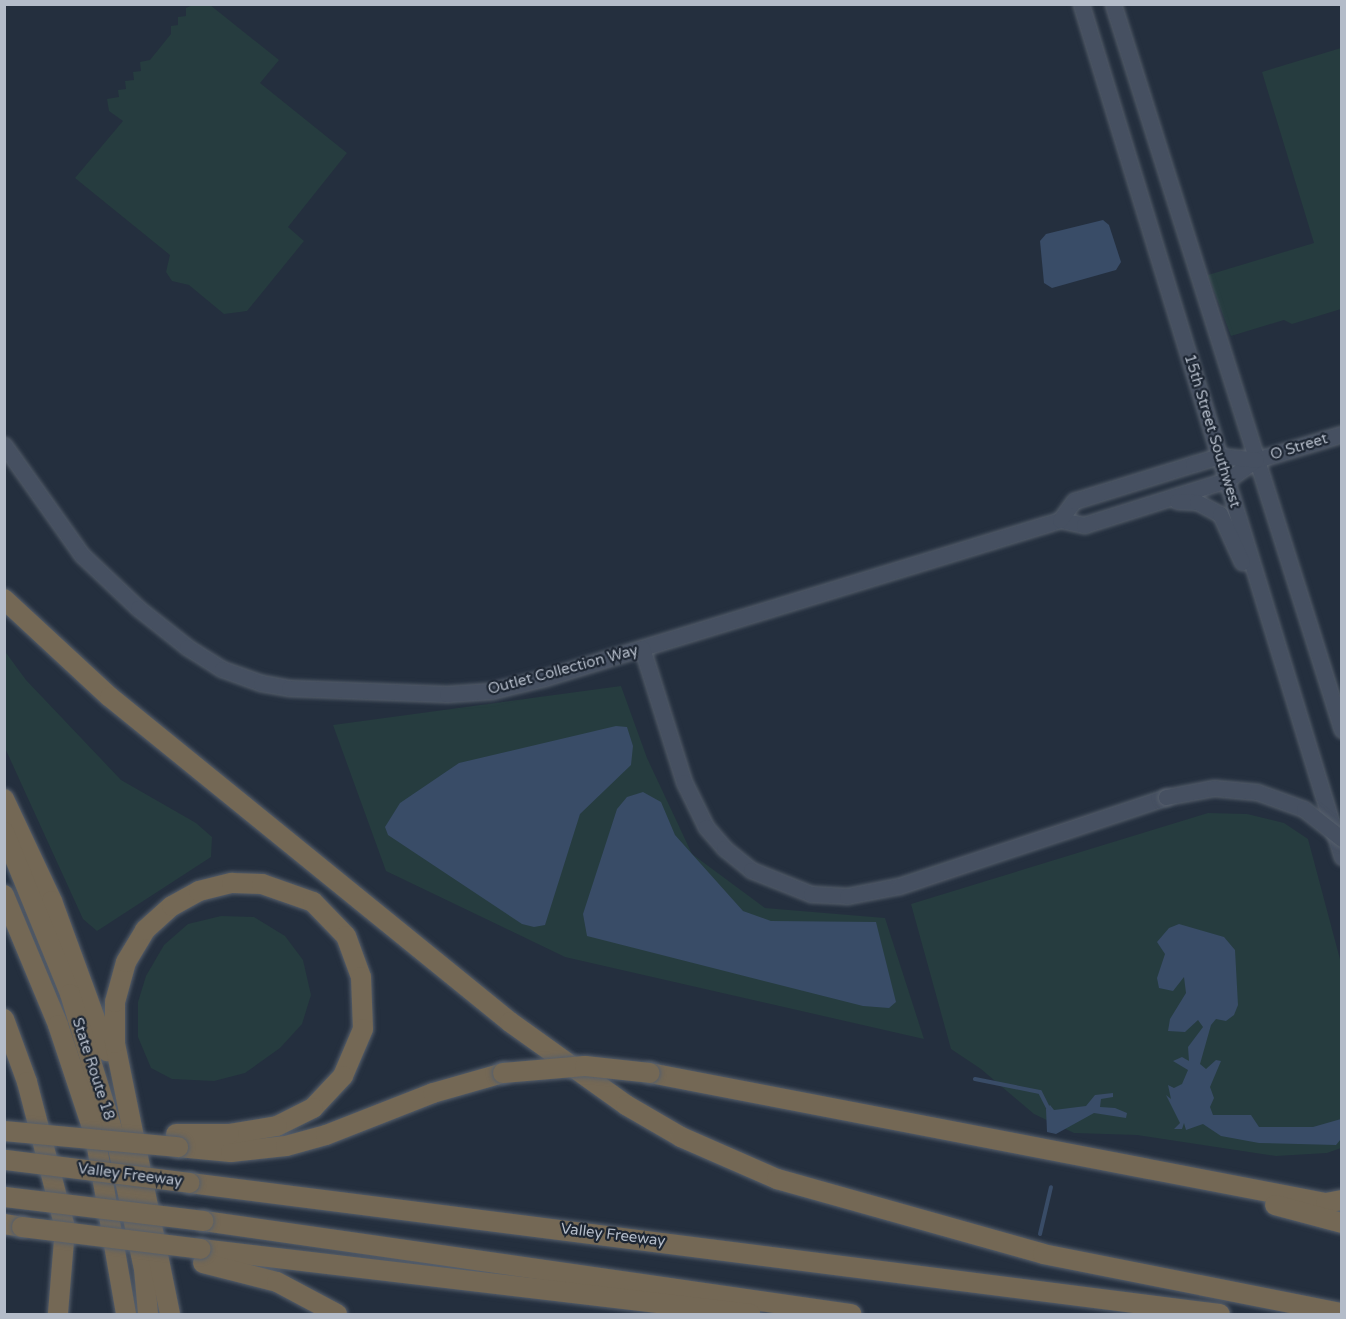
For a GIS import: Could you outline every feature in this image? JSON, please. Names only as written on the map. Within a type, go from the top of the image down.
[{"type":"highway","points":[[4,599],[110,697],[510,1022],[618,1100],[681,1137],[777,1179],[1043,1254],[1341,1313]]},
{"type":"highway","points":[[4,799],[87,988],[128,1114]]},
{"type":"highway","name":"State Route 18","points":[[4,832],[70,994],[118,1148],[144,1269],[148,1314]]},
{"type":"highway","points":[[168,1310],[115,1043],[114,1002],[126,962],[145,930],[185,897],[223,885],[262,884],[312,902],[346,936],[362,977],[363,1029],[343,1076],[313,1108],[277,1126],[177,1141]]},
{"type":"highway","name":"State Route 18","points":[[4,895],[58,1025],[95,1136],[126,1314]]},
{"type":"highway","points":[[4,1019],[27,1082],[65,1228],[58,1314]]},
{"type":"highway","points":[[4,1131],[74,1137],[177,1141],[231,1152],[286,1146],[326,1136],[433,1093],[502,1073],[585,1066],[650,1072],[1326,1203],[1341,1200]]},
{"type":"highway","points":[[1099,1158],[1341,1223]]},
{"type":"highway","name":"Valley Freeway","points":[[5,1160],[1220,1314]]},
{"type":"highway","points":[[5,1197],[204,1221],[851,1314]]},
{"type":"highway","points":[[10,1226],[110,1237],[202,1256],[604,1296],[750,1314]]},
{"type":"highway","points":[[202,1256],[277,1282],[337,1314]]},
{"type":"highway","points":[[604,1296],[702,1314]]},
{"type":"main road","name":"15th Street Southwest","points":[[1081,4],[1341,857]]},
{"type":"main road","points":[[1113,4],[1341,730]]},
{"type":"main road","name":"O Street","points":[[1227,480],[1256,460],[1341,434]]},
{"type":"main road","name":"Outlet Collection Way","points":[[4,445],[69,540],[106,579],[186,647],[222,669],[254,681],[329,690],[491,691],[642,648],[1060,520],[1084,525],[1227,480]]},
{"type":"main road","name":"O Street","points":[[1220,456],[1256,460]]},
{"type":"main road","name":"Outlet Collection Way","points":[[1060,520],[1074,501],[1220,456]]},
{"type":"main road","points":[[1141,507],[1188,501],[1220,514],[1270,628]]},
{"type":"main road","points":[[642,648],[684,782],[706,827],[724,848],[751,870],[811,894],[847,896],[899,886],[1166,797],[1214,788],[1257,792],[1304,809],[1341,839]]},
{"type":"green space","points":[[193,5],[210,5],[279,60],[260,83],[347,153],[288,227],[304,241],[247,311],[224,314],[189,285],[172,281],[166,272],[170,255],[75,178],[123,121],[109,111],[107,99],[119,97],[118,90],[126,89],[125,81],[134,80],[133,72],[141,71],[140,62],[150,60],[171,34],[171,26],[178,25],[178,17],[186,16],[186,8]]},
{"type":"green space","points":[[1341,48],[1341,309],[1292,324],[1284,320],[1231,336],[1208,275],[1314,243],[1262,72]]},
{"type":"green space","points":[[4,650],[26,680],[121,780],[196,823],[212,837],[211,857],[97,931],[83,919],[5,748]]},
{"type":"green space","points":[[621,686],[647,758],[692,854],[765,908],[885,918],[924,1039],[565,957],[386,871],[333,725]]},
{"type":"green space","points":[[1208,813],[1247,814],[1284,823],[1308,839],[1341,963],[1341,1148],[1327,1153],[1276,1156],[1137,1135],[1074,1133],[1034,1114],[981,1069],[951,1049],[911,904]]},
{"type":"green space","points":[[221,916],[254,917],[285,936],[303,960],[311,995],[302,1024],[280,1048],[245,1073],[214,1081],[172,1079],[151,1068],[138,1037],[138,1002],[146,976],[164,945],[188,924]]},
{"type":"water","points":[[1103,220],[1109,225],[1121,262],[1116,270],[1052,288],[1044,283],[1040,241],[1046,234]]},
{"type":"water","points":[[616,726],[627,727],[633,746],[631,765],[580,814],[545,925],[534,927],[522,924],[388,835],[385,827],[400,803],[459,763]]},
{"type":"water","points":[[643,792],[661,802],[675,835],[743,911],[771,921],[876,922],[896,1002],[889,1008],[863,1006],[587,936],[583,914],[617,809],[627,797]]},
{"type":"water","points":[[1179,924],[1224,937],[1235,950],[1238,1005],[1234,1015],[1226,1021],[1216,1019],[1211,1025],[1200,1064],[1206,1069],[1216,1060],[1221,1061],[1210,1087],[1214,1098],[1210,1107],[1213,1115],[1251,1115],[1259,1127],[1313,1127],[1341,1119],[1341,1139],[1336,1145],[1259,1143],[1221,1136],[1203,1124],[1186,1130],[1184,1123],[1182,1129],[1174,1129],[1180,1123],[1166,1095],[1171,1099],[1168,1085],[1174,1088],[1182,1084],[1188,1070],[1173,1061],[1182,1057],[1189,1061],[1188,1047],[1203,1027],[1198,1020],[1185,1032],[1168,1031],[1170,1019],[1186,993],[1184,977],[1173,991],[1159,988],[1157,978],[1165,954],[1157,942],[1169,928]]},
{"type":"water","points":[[1113,1093],[1113,1097],[1101,1099],[1100,1107],[1115,1108],[1127,1113],[1126,1118],[1094,1113],[1056,1134],[1047,1132],[1046,1109],[1050,1105],[1054,1110],[1086,1106],[1095,1095]]},
{"type":"waterway","points":[[975,1079],[1040,1092],[1049,1110]]},
{"type":"waterway","points":[[1040,1234],[1051,1187]]}]
